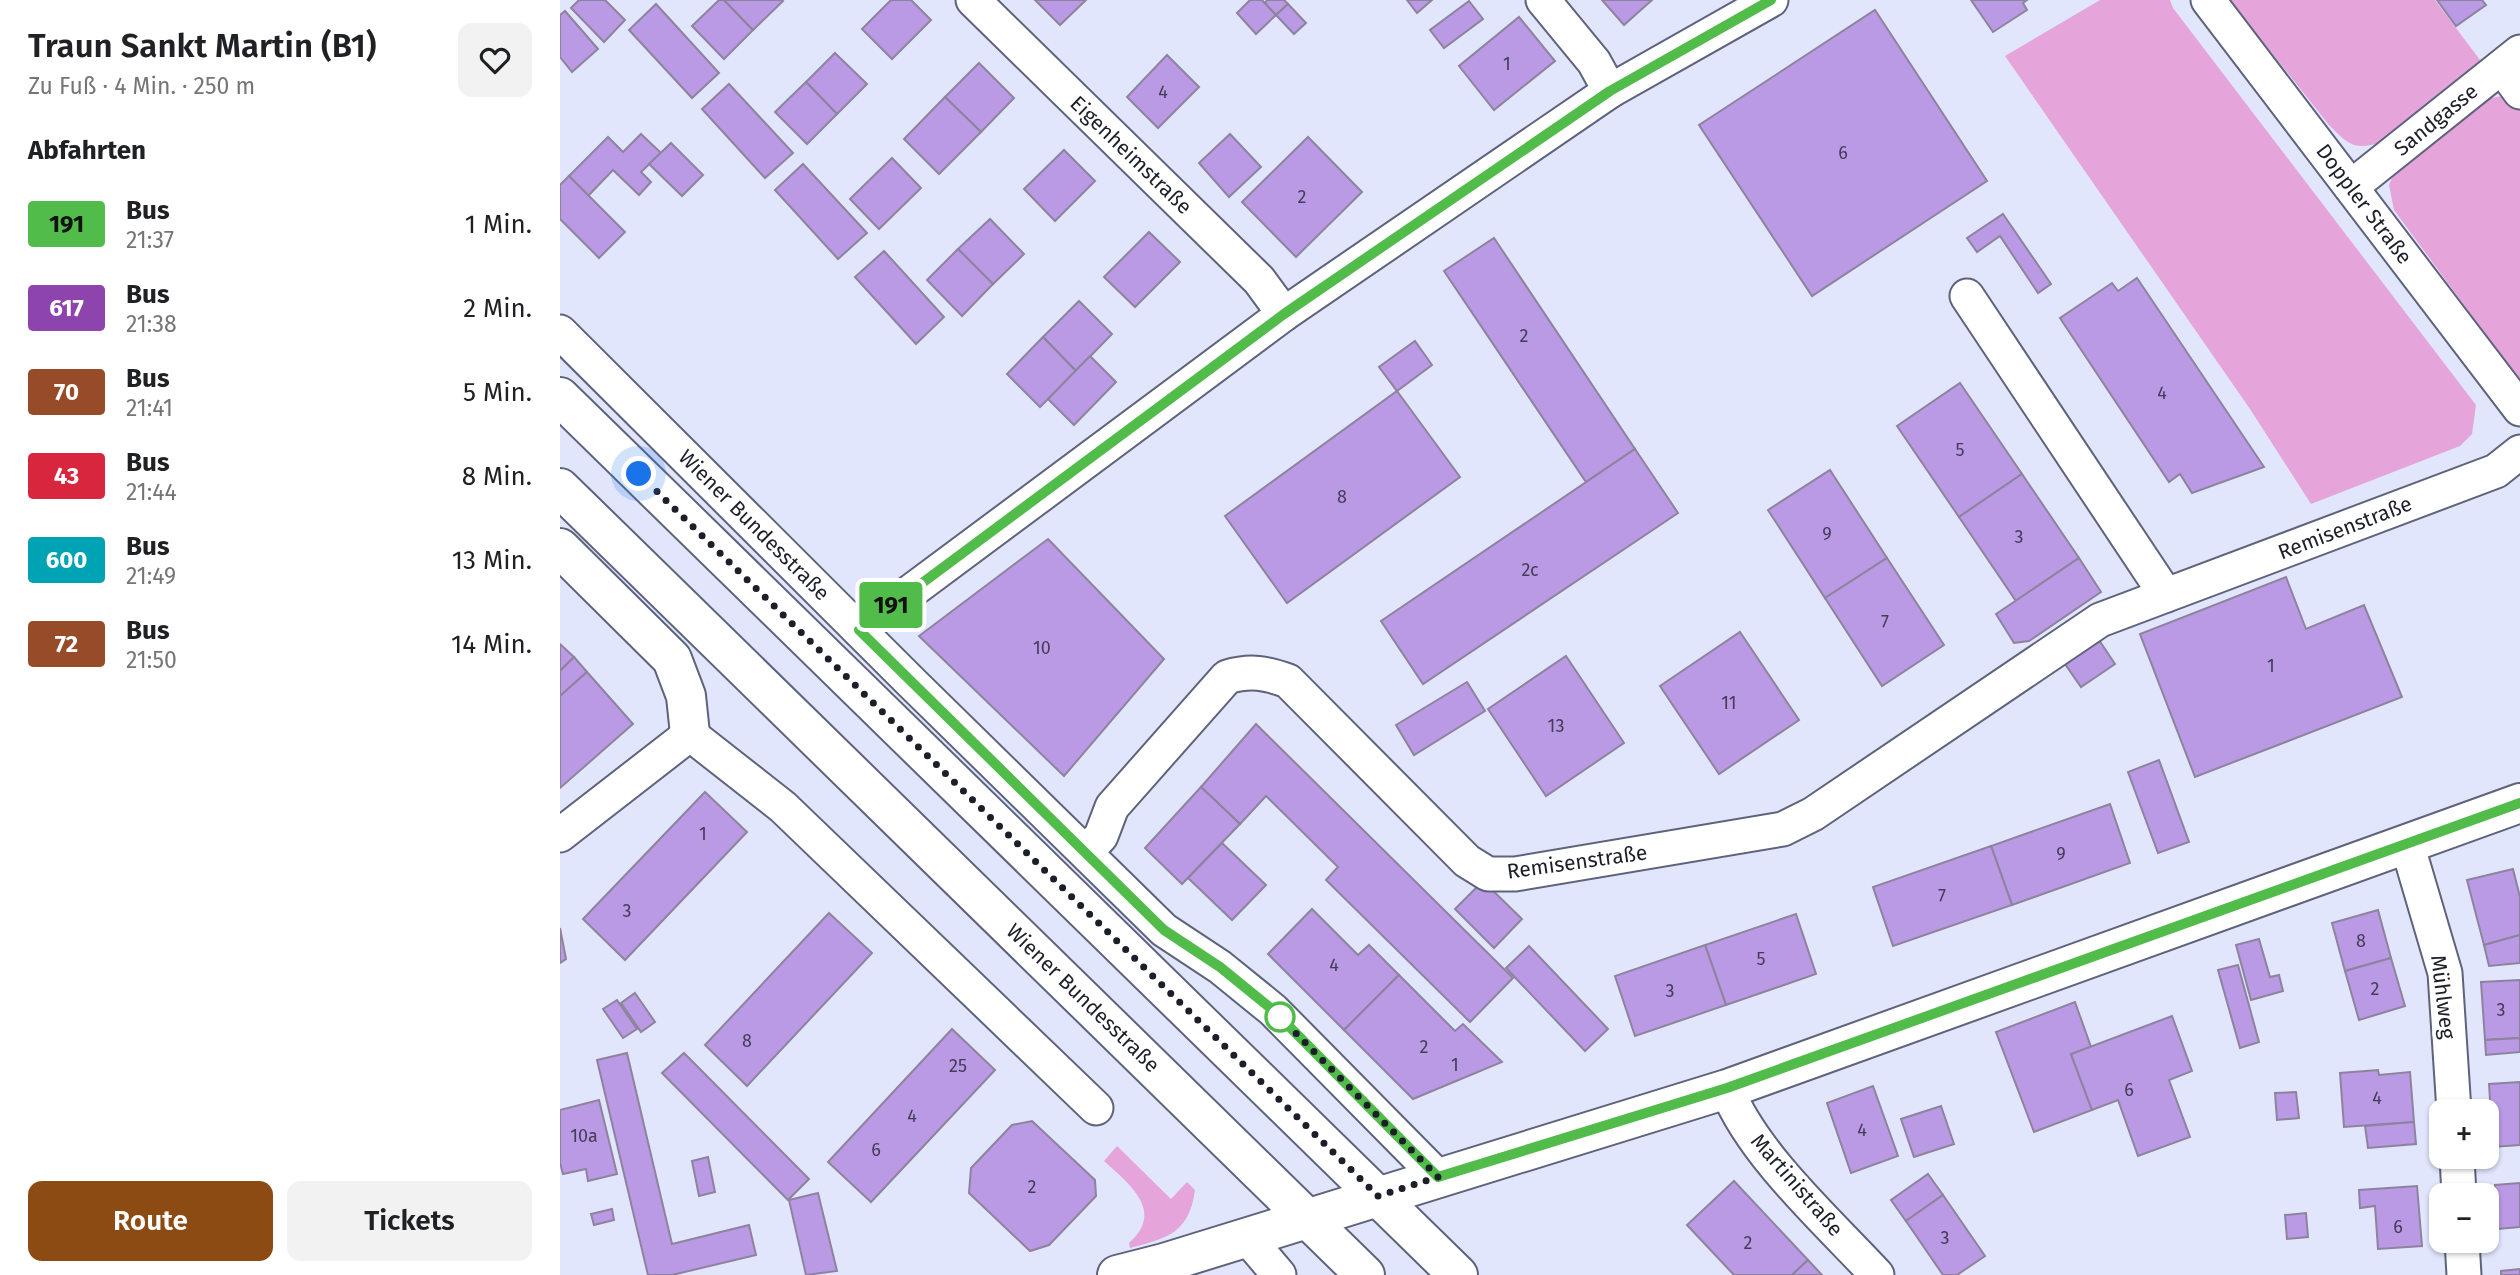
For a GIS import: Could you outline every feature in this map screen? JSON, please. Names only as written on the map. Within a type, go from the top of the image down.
[{"type":"main road","name":"Wiener Bundesstraße","points":[[560,397],[1362,1201],[1458,1275]]},
{"type":"main road","name":"Wiener Bundesstraße","points":[[560,488],[1365,1275]]},
{"type":"main road","points":[[560,548],[672,659],[686,695],[690,734]]},
{"type":"main road","points":[[1117,1275],[1164,1264],[1727,1088],[2520,803]]},
{"type":"street","name":"Eigenheimstraße","points":[[973,0],[1259,280],[1284,314]]},
{"type":"street","points":[[1542,0],[1594,62],[1610,91]]},
{"type":"street","points":[[859,630],[1284,314],[1610,91],[1771,0]]},
{"type":"street","name":"Doppler Straße","points":[[2208,0],[2520,410]]},
{"type":"street","name":"Sandgasse","points":[[2351,187],[2514,70]]},
{"type":"street","points":[[1967,296],[2166,595]]},
{"type":"street","name":"Wiener Bundesstraße","points":[[560,332],[1164,930],[1220,967],[1273,1010],[1438,1177]]},
{"type":"street","name":"Remisenstraße","points":[[1086,852],[1101,836],[1112,807],[1227,677],[1244,672],[1263,672],[1288,681],[1467,861],[1488,874],[1515,874],[1783,829],[1813,814],[2100,620],[2496,471],[2520,452]]},
{"type":"street","points":[[560,835],[690,734],[783,807],[1096,1108]]},
{"type":"street","name":"Mühlweg","points":[[2407,844],[2445,973],[2453,1099]]},
{"type":"street","name":"Martinistraße","points":[[1727,1088],[1735,1111],[1766,1153],[1877,1275]]},
{"type":"street","points":[[1247,1237],[1279,1275]]},
{"type":"street","points":[[2463,1253],[2464,1275]]},
{"type":"shaded area","points":[[2100,0],[2170,0],[2173,8],[2476,405],[2472,434],[2460,446],[2311,504],[2250,409],[2005,56]]},
{"type":"shaded area","points":[[2230,0],[2435,0],[2483,64],[2382,142],[2358,146],[2347,142],[2329,125]]},
{"type":"shaded area","points":[[2502,96],[2515,100],[2520,107],[2520,381],[2394,210],[2389,185],[2397,166],[2486,99]]},
{"type":"shaded area","points":[[1117,1146],[1171,1199],[1187,1182],[1195,1190],[1188,1216],[1182,1225],[1166,1237],[1130,1248],[1129,1243],[1140,1231],[1144,1220],[1144,1209],[1132,1188],[1104,1161]]},
{"type":"building","points":[[579,0],[605,0],[625,20],[604,42],[571,8]]},
{"type":"building","points":[[719,0],[724,0],[753,30],[724,59],[692,26]]},
{"type":"building","points":[[724,0],[782,0],[783,1],[753,30]]},
{"type":"building","points":[[891,0],[911,0],[931,20],[892,59],[862,29]]},
{"type":"building","points":[[1035,0],[1086,0],[1060,25]]},
{"type":"building","points":[[1250,0],[1262,0],[1276,15],[1256,34],[1237,13]]},
{"type":"building","points":[[1267,0],[1284,0],[1288,4],[1276,15],[1265,3]]},
{"type":"building","points":[[1407,0],[1432,0],[1417,13]]},
{"type":"building","points":[[1602,0],[1652,0],[1624,25]]},
{"type":"building","points":[[1971,0],[2027,0],[2023,3],[2027,10],[1993,32]]},
{"type":"building","points":[[2437,0],[2482,0],[2486,5],[2456,26]]},
{"type":"building","points":[[1469,1],[1483,19],[1444,48],[1430,30]]},
{"type":"building","points":[[656,4],[719,73],[692,98],[629,30]]},
{"type":"building","points":[[1288,4],[1306,23],[1294,34],[1276,15]]},
{"type":"building","points":[[1875,10],[1987,181],[1812,296],[1699,125]]},
{"type":"building","points":[[565,11],[598,49],[572,72],[560,57],[560,15]]},
{"type":"building","points":[[1519,17],[1555,61],[1494,110],[1459,66]]},
{"type":"building","points":[[835,53],[867,84],[837,114],[806,82]]},
{"type":"building","points":[[1167,55],[1199,87],[1158,128],[1127,97]]},
{"type":"building","points":[[979,63],[1014,98],[981,132],[945,97]]},
{"type":"building","points":[[806,82],[837,114],[807,144],[775,112]]},
{"type":"building","points":[[729,84],[793,153],[765,178],[702,109]]},
{"type":"building","points":[[945,97],[981,132],[939,174],[904,139]]},
{"type":"building","points":[[641,134],[661,153],[641,172],[651,182],[639,195],[613,170],[588,196],[569,176],[608,137],[623,152]]},
{"type":"building","points":[[1230,134],[1261,167],[1229,197],[1199,163]]},
{"type":"building","points":[[1308,137],[1362,192],[1296,257],[1242,202]]},
{"type":"building","points":[[671,143],[703,175],[682,196],[649,164]]},
{"type":"building","points":[[1064,150],[1095,181],[1055,221],[1024,189]]},
{"type":"building","points":[[892,158],[921,188],[879,229],[850,199]]},
{"type":"building","points":[[803,164],[867,233],[838,259],[775,190]]},
{"type":"building","points":[[569,176],[625,232],[599,258],[560,219],[560,185]]},
{"type":"building","points":[[2003,214],[2051,284],[2038,293],[2000,236],[1977,252],[1967,238]]},
{"type":"building","points":[[990,219],[1024,254],[993,284],[958,249]]},
{"type":"building","points":[[1149,232],[1180,262],[1135,307],[1104,277]]},
{"type":"building","points":[[1494,238],[1635,449],[1586,482],[1444,271]]},
{"type":"building","points":[[958,249],[993,284],[962,316],[927,280]]},
{"type":"building","points":[[884,251],[944,317],[916,344],[855,277]]},
{"type":"building","points":[[2137,278],[2264,467],[2192,493],[2180,474],[2169,482],[2060,318],[2112,283],[2118,291]]},
{"type":"building","points":[[1079,301],[1112,334],[1076,371],[1043,337]]},
{"type":"building","points":[[1043,337],[1076,371],[1040,407],[1007,374]]},
{"type":"building","points":[[1415,341],[1432,365],[1397,391],[1379,367]]},
{"type":"building","points":[[1090,356],[1116,382],[1074,425],[1048,399]]},
{"type":"building","points":[[1960,383],[2022,474],[1959,517],[1897,426]]},
{"type":"building","points":[[1397,391],[1460,477],[1287,603],[1225,516]]},
{"type":"building","points":[[1635,449],[1678,513],[1423,684],[1381,621]]},
{"type":"building","points":[[1830,470],[1887,558],[1825,598],[1768,510]]},
{"type":"building","points":[[2022,474],[2079,558],[2016,601],[1959,517]]},
{"type":"building","points":[[1048,539],[1164,659],[1064,776],[919,636]]},
{"type":"building","points":[[1887,558],[1944,645],[1882,686],[1825,598]]},
{"type":"building","points":[[2079,558],[2101,592],[2029,641],[2014,643],[1996,614]]},
{"type":"building","points":[[2286,577],[2306,629],[2364,605],[2402,697],[2195,777],[2140,634]]},
{"type":"building","points":[[1740,632],[1799,720],[1719,774],[1660,686]]},
{"type":"building","points":[[2099,640],[2115,664],[2081,687],[2065,664]]},
{"type":"building","points":[[560,644],[574,657],[560,671]]},
{"type":"building","points":[[1566,656],[1624,743],[1546,796],[1488,709]]},
{"type":"building","points":[[574,657],[587,672],[560,696],[560,671]]},
{"type":"building","points":[[587,672],[633,724],[560,788],[560,696]]},
{"type":"building","points":[[1467,682],[1485,711],[1414,755],[1396,725]]},
{"type":"building","points":[[1256,724],[1513,978],[1470,1022],[1326,880],[1338,867],[1266,796],[1240,824],[1201,787]]},
{"type":"building","points":[[2159,760],[2189,842],[2158,853],[2128,772]]},
{"type":"building","points":[[1201,787],[1240,824],[1182,884],[1145,848]]},
{"type":"building","points":[[705,792],[747,832],[625,960],[583,919]]},
{"type":"building","points":[[2110,804],[2130,863],[2012,905],[1991,846]]},
{"type":"building","points":[[1222,843],[1266,885],[1232,920],[1188,878]]},
{"type":"building","points":[[1991,846],[2012,905],[1893,946],[1873,887]]},
{"type":"building","points":[[2513,869],[2520,897],[2520,935],[2484,945],[2467,880]]},
{"type":"building","points":[[1483,881],[1522,919],[1494,948],[1455,909]]},
{"type":"building","points":[[1312,909],[1358,955],[1369,945],[1399,975],[1344,1030],[1268,954]]},
{"type":"building","points":[[2378,910],[2391,958],[2345,971],[2332,923]]},
{"type":"building","points":[[829,913],[872,953],[747,1086],[705,1045]]},
{"type":"building","points":[[1796,914],[1816,974],[1726,1005],[1705,945]]},
{"type":"building","points":[[560,928],[566,959],[560,963]]},
{"type":"building","points":[[2520,935],[2520,963],[2489,966],[2484,945]]},
{"type":"building","points":[[2259,939],[2270,977],[2279,975],[2283,991],[2251,1000],[2236,945]]},
{"type":"building","points":[[1705,945],[1726,1005],[1635,1036],[1615,976]]},
{"type":"building","points":[[1529,946],[1608,1029],[1585,1051],[1506,968]]},
{"type":"building","points":[[2391,958],[2405,1006],[2359,1020],[2345,971]]},
{"type":"building","points":[[2238,965],[2259,1042],[2240,1048],[2218,970]]},
{"type":"building","points":[[1399,975],[1455,1031],[1463,1024],[1502,1062],[1413,1099],[1344,1030]]},
{"type":"building","points":[[2520,980],[2520,1038],[2485,1040],[2481,982]]},
{"type":"building","points":[[635,993],[655,1022],[641,1032],[621,1003]]},
{"type":"building","points":[[617,1000],[637,1029],[623,1038],[603,1009]]},
{"type":"building","points":[[2075,1002],[2091,1047],[2071,1054],[2092,1110],[2034,1132],[1996,1032]]},
{"type":"building","points":[[2172,1016],[2192,1071],[2169,1080],[2190,1137],[2138,1156],[2118,1100],[2092,1110],[2071,1054]]},
{"type":"building","points":[[952,1029],[995,1070],[871,1202],[828,1162]]},
{"type":"building","points":[[2520,1038],[2520,1052],[2486,1055],[2485,1040]]},
{"type":"building","points":[[627,1053],[672,1244],[749,1225],[756,1255],[672,1275],[648,1275],[597,1060]]},
{"type":"building","points":[[684,1053],[809,1179],[788,1200],[662,1073]]},
{"type":"building","points":[[2378,1070],[2379,1075],[2410,1072],[2414,1122],[2344,1127],[2340,1073]]},
{"type":"building","points":[[2520,1082],[2520,1145],[2499,1147],[2499,1099],[2490,1099],[2489,1084]]},
{"type":"building","points":[[1873,1086],[1898,1156],[1851,1173],[1827,1103]]},
{"type":"building","points":[[2296,1092],[2299,1118],[2277,1120],[2275,1093]]},
{"type":"building","points":[[599,1100],[617,1174],[588,1181],[586,1169],[563,1174],[560,1163],[560,1110]]},
{"type":"building","points":[[1941,1106],[1954,1144],[1914,1157],[1901,1119]]},
{"type":"building","points":[[1032,1121],[1095,1180],[1096,1196],[1049,1245],[1030,1251],[969,1193],[971,1168],[1012,1125]]},
{"type":"building","points":[[2414,1122],[2416,1144],[2368,1148],[2365,1126]]},
{"type":"building","points":[[708,1157],[715,1192],[699,1196],[692,1161]]},
{"type":"building","points":[[1928,1174],[1943,1195],[1906,1221],[1891,1200]]},
{"type":"building","points":[[1734,1181],[1808,1260],[1792,1275],[1734,1275],[1687,1225]]},
{"type":"building","points":[[2520,1183],[2520,1227],[2499,1229],[2499,1185]]},
{"type":"building","points":[[2417,1186],[2422,1246],[2378,1249],[2375,1206],[2360,1208],[2359,1190]]},
{"type":"building","points":[[818,1193],[837,1271],[806,1275],[789,1200]]},
{"type":"building","points":[[1943,1195],[1985,1256],[1957,1275],[1943,1275],[1906,1221]]},
{"type":"building","points":[[612,1209],[614,1220],[594,1225],[591,1214]]},
{"type":"building","points":[[2306,1213],[2308,1237],[2287,1239],[2285,1215]]},
{"type":"building","points":[[1808,1260],[1822,1275],[1792,1275]]},
{"type":"building","points":[[2520,1269],[2520,1275],[2501,1275],[2501,1271]]},
{"type":"bus line","name":"191","points":[[1771,0],[1610,91],[1284,314],[859,630],[1164,930],[1220,967],[1273,1010],[1438,1177],[1727,1088],[2520,803]]},
{"type":"route","points":[[639,474],[1378,1196],[1438,1177],[1273,1010],[1280,1017]]}]
